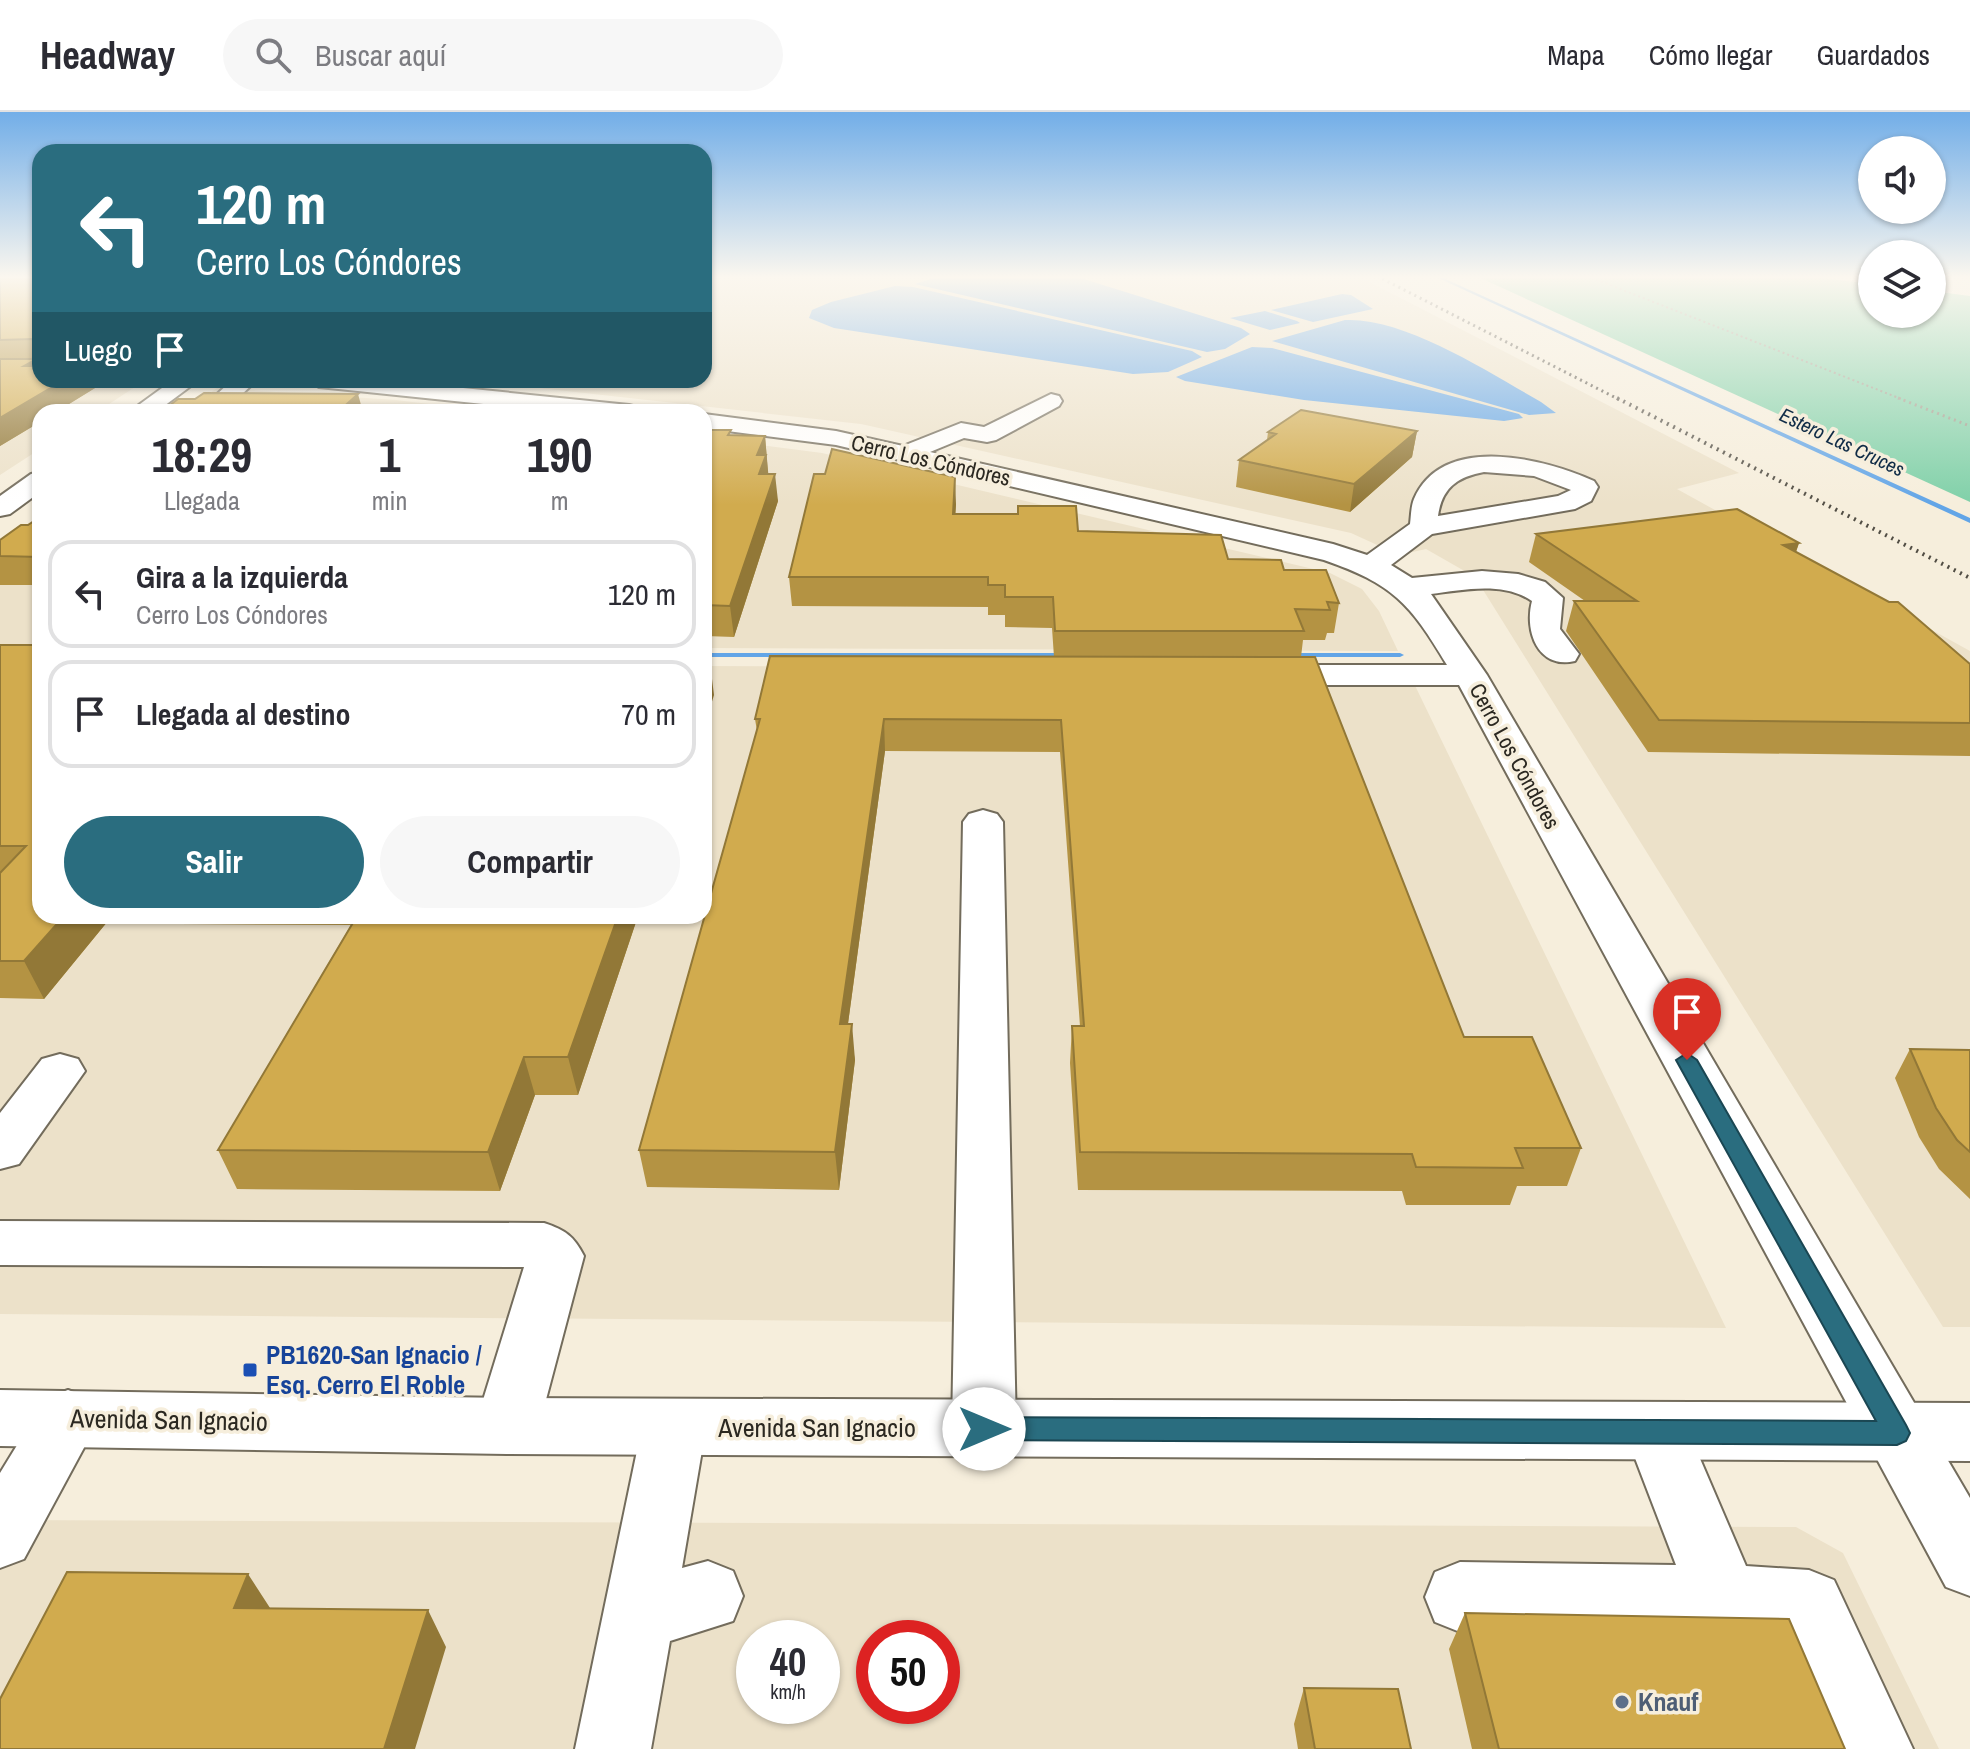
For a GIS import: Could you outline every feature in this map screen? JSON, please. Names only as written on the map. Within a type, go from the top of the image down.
[{"type":"street","points":[[153,404],[176,388]]},
{"type":"street","points":[[235,402],[227,401],[225,397],[236,388]]},
{"type":"street","points":[[408,388],[555,404]]},
{"type":"street","points":[[905,454],[961,430],[987,435],[1051,401]]},
{"type":"street","name":"Cerro Los Cóndores","points":[[712,422],[807,433],[1333,553],[1371,566],[1409,587],[1428,608],[1470,675],[1970,1563]]},
{"type":"street","points":[[1371,566],[1423,527],[1565,503],[1582,495],[1585,487],[1549,474],[1512,466],[1470,466],[1448,472],[1434,484],[1423,505],[1423,527]]},
{"type":"street","points":[[0,508],[32,486]]},
{"type":"street","points":[[1409,587],[1490,580],[1524,584],[1541,591],[1548,598],[1542,622],[1544,634],[1563,654]]},
{"type":"street","points":[[1233,675],[1470,675]]},
{"type":"street","points":[[983,822],[984,1429]]},
{"type":"street","points":[[0,1150],[60,1071]]},
{"type":"street","points":[[0,1243],[544,1245],[556,1256],[507,1426]]},
{"type":"street","name":"Avenida San Ignacio","points":[[0,1418],[507,1426],[1970,1432]]},
{"type":"street","points":[[0,1536],[68,1418]]},
{"type":"street","points":[[613,1749],[674,1427]]},
{"type":"street","points":[[1657,1432],[1725,1600]]},
{"type":"street","points":[[641,1606],[661,1608],[708,1596]]},
{"type":"street","points":[[1460,1597],[1725,1600],[1809,1605],[1875,1749]]},
{"type":"path","points":[[1782,352],[1970,426]]},
{"type":"shaded area","points":[[712,352],[1506,352],[1739,473],[1677,489],[1970,651],[1970,1327],[1943,1327],[1475,577],[1426,549],[1399,555],[1351,533],[861,424],[712,407],[712,404],[683,404],[540,388],[712,388]]},
{"type":"shaded area","points":[[0,383],[32,383],[32,388],[133,388],[109,404],[32,404],[32,454],[0,475]]},
{"type":"shaded area","points":[[217,388],[429,404],[195,404]]},
{"type":"shaded area","points":[[712,439],[822,453],[1330,573],[1362,589],[1379,611],[1398,651],[712,648]]},
{"type":"shaded area","points":[[32,521],[32,646],[0,646],[0,544]]},
{"type":"shaded area","points":[[0,663],[32,865],[32,924],[712,924],[712,666],[1407,669],[1726,1328],[0,1314]]},
{"type":"shaded area","points":[[0,1520],[1796,1527],[1843,1553],[1939,1749],[0,1749]]},
{"type":"green space","points":[[1643,352],[1970,352],[1970,502]]},
{"type":"water","points":[[993,352],[1194,352],[1202,357],[1168,372],[1133,374]]},
{"type":"water","points":[[1238,352],[1288,352],[1519,414],[1523,418],[1504,421],[1304,400],[1176,377]]},
{"type":"water","points":[[1312,352],[1452,352],[1556,413],[1529,415]]},
{"type":"building","points":[[0,359],[32,359],[24,366],[32,366],[32,388],[51,388],[0,418]]},
{"type":"building","points":[[204,393],[358,394],[347,404],[171,404],[178,399],[195,399]]},
{"type":"building","points":[[1301,410],[1417,431],[1354,484],[1239,460],[1276,434],[1268,432]]},
{"type":"building","points":[[712,430],[731,430],[728,435],[765,436],[757,455],[766,455],[759,474],[775,474],[730,606],[712,605]]},
{"type":"building","points":[[832,449],[955,477],[953,514],[1018,514],[1018,506],[1076,506],[1078,531],[1221,535],[1228,559],[1281,560],[1284,570],[1326,570],[1339,603],[1327,602],[1330,610],[1295,609],[1304,631],[1055,631],[1053,597],[1005,597],[1005,585],[988,585],[988,577],[789,577],[814,474],[825,474]]},
{"type":"building","points":[[1737,509],[1799,543],[1783,545],[1889,602],[1898,602],[1970,664],[1970,723],[1659,720],[1574,601],[1637,601],[1536,534]]},
{"type":"building","points":[[32,522],[32,557],[0,556],[0,540],[21,525]]},
{"type":"building","points":[[0,645],[32,645],[32,924],[57,924],[24,961],[0,961],[0,873],[26,846],[0,846]]},
{"type":"building","points":[[770,656],[1315,657],[1464,1037],[1532,1037],[1581,1148],[1515,1148],[1523,1168],[1416,1167],[1412,1154],[1080,1152],[1072,1026],[1084,1026],[1061,720],[884,719],[840,1024],[852,1024],[835,1152],[639,1150],[702,924],[712,924],[712,890],[760,719],[755,719]]},
{"type":"building","points":[[352,924],[615,924],[568,1057],[524,1057],[488,1152],[218,1150]]},
{"type":"building","points":[[1910,1049],[1970,1050],[1970,1152],[1957,1140],[1936,1108]]},
{"type":"building","points":[[67,1572],[248,1574],[234,1608],[428,1610],[384,1749],[0,1749],[0,1699]]},
{"type":"building","name":"Knauf","points":[[1465,1613],[1789,1619],[1845,1749],[1499,1749]]},
{"type":"building","points":[[1304,1688],[1398,1689],[1411,1749],[1315,1749]]},
{"type":"waterway","name":"Estero Las Cruces","points":[[1603,352],[1970,521]]},
{"type":"waterway","points":[[712,655],[1067,655]]},
{"type":"waterway","points":[[1289,655],[1400,655]]},
{"type":"railway","points":[[1527,352],[1620,400]]},
{"type":"railway","points":[[1617,398],[1970,578]]},
{"type":"place","name":"PB1620-San Ignacio / Esq. Cerro El Roble","points":[[250,1370]]},
{"type":"place","name":"Knauf","points":[[1622,1702]]},
{"type":"route","points":[[984,1429],[1897,1433],[1687,1060]]}]
